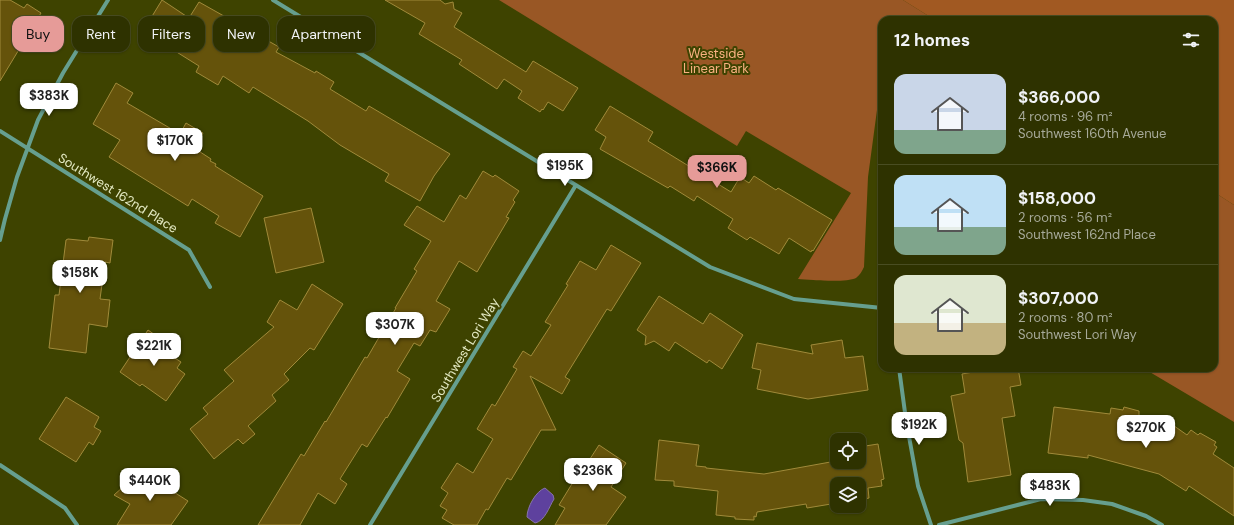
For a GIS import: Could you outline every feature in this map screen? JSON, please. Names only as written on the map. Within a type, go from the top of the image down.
[{"type":"street","points":[[0,240],[5,219],[38,120],[63,73],[108,0]]},
{"type":"street","points":[[273,0],[710,266],[794,299],[878,308]]},
{"type":"street","name":"Southwest 162nd Place","points":[[0,131],[189,250],[210,287]]},
{"type":"street","name":"Southwest Lori Way","points":[[370,525],[576,185]]},
{"type":"street","points":[[900,372],[906,420],[918,486],[931,525]]},
{"type":"street","points":[[0,465],[66,508],[77,525]]},
{"type":"street","points":[[939,525],[1041,499],[1083,500],[1112,504],[1146,516],[1162,525]]},
{"type":"green space","name":"Westside Linear Park","points":[[499,0],[903,0],[929,16],[878,16],[878,102],[868,177],[864,267],[856,278],[851,280],[828,281],[798,279],[851,193],[746,131],[737,146]]},
{"type":"green space","points":[[1218,195],[1234,205],[1234,422],[1150,372],[1218,372]]},
{"type":"shaded area","points":[[903,0],[1234,0],[1234,205],[1218,195],[1218,16],[929,16]]},
{"type":"shaded area","points":[[545,488],[553,495],[554,499],[544,517],[535,523],[527,517],[527,513],[535,496],[538,492]]},
{"type":"building","points":[[0,0],[10,0],[24,8],[27,4],[41,13],[39,16],[12,16],[12,52],[17,52],[0,81]]},
{"type":"building","points":[[162,0],[186,16],[152,16]]},
{"type":"building","points":[[385,0],[440,0],[445,4],[453,2],[454,9],[462,13],[454,27],[526,72],[533,61],[578,88],[563,111],[548,102],[540,112],[518,98],[522,91],[504,79],[497,89],[459,64],[462,60],[419,34],[425,23]]},
{"type":"building","points":[[199,2],[224,16],[213,16],[213,52],[269,52],[269,41],[277,46],[276,52],[315,73],[316,71],[334,82],[330,89],[366,111],[369,106],[450,154],[434,176],[420,201],[385,181],[389,174],[340,145],[308,121],[253,87],[249,93],[223,76],[218,85],[196,72],[199,66],[177,52],[205,52],[205,16],[190,16]]},
{"type":"building","points":[[116,83],[133,93],[127,103],[180,134],[186,123],[203,133],[194,148],[211,159],[210,161],[216,164],[215,166],[263,196],[240,237],[215,223],[219,216],[192,199],[188,206],[109,157],[120,140],[93,124]]},
{"type":"building","points":[[610,106],[653,132],[648,141],[731,192],[740,177],[749,183],[754,176],[776,190],[778,188],[832,220],[811,252],[789,238],[779,254],[750,237],[747,240],[728,228],[733,219],[697,196],[694,201],[670,186],[668,188],[600,149],[606,137],[595,130]]},
{"type":"building","points":[[483,171],[493,177],[495,175],[519,191],[513,200],[515,202],[506,217],[509,218],[477,272],[459,261],[436,301],[450,309],[436,332],[430,330],[420,346],[414,343],[397,371],[410,379],[387,418],[386,417],[367,447],[362,444],[340,479],[347,484],[335,504],[318,493],[300,525],[258,525],[301,454],[304,456],[365,357],[367,358],[417,271],[414,269],[431,241],[404,225],[417,206],[444,222],[460,195],[466,199]]},
{"type":"building","points":[[311,208],[324,262],[276,273],[264,218]]},
{"type":"building","points":[[89,237],[113,240],[110,263],[105,262],[100,299],[110,300],[107,327],[89,324],[86,353],[49,348],[55,295],[59,295],[66,240],[88,241]]},
{"type":"building","points":[[611,245],[641,263],[611,311],[607,309],[565,377],[570,380],[562,394],[530,376],[556,430],[541,430],[511,480],[507,478],[488,510],[486,509],[477,525],[454,525],[442,518],[447,510],[440,506],[448,493],[441,488],[457,463],[473,473],[493,439],[477,429],[492,404],[495,406],[517,369],[513,367],[523,351],[531,356],[551,325],[545,322],[568,285],[566,284],[580,261],[596,270]]},
{"type":"building","points":[[312,284],[343,304],[314,350],[310,348],[284,374],[289,380],[272,395],[276,401],[248,426],[255,434],[243,444],[238,439],[214,459],[190,429],[208,414],[203,408],[234,381],[224,370],[274,327],[267,322],[280,300],[297,310]]},
{"type":"building","points":[[659,296],[703,324],[710,313],[743,335],[722,369],[709,360],[707,363],[675,342],[669,351],[654,341],[645,345],[646,336],[637,330]]},
{"type":"building","points":[[148,330],[168,344],[164,351],[181,362],[177,368],[185,374],[166,401],[142,384],[140,386],[120,372]]},
{"type":"building","points":[[842,340],[845,358],[863,356],[868,390],[808,399],[757,389],[761,370],[752,368],[757,343],[813,354],[811,345]]},
{"type":"building","points":[[973,372],[1019,372],[1021,385],[1010,387],[1015,416],[1002,418],[1011,475],[968,482],[963,443],[959,440],[951,396],[965,393],[962,374]]},
{"type":"building","points":[[66,397],[99,417],[94,427],[101,431],[93,445],[89,442],[76,462],[39,439]]},
{"type":"building","points":[[1054,407],[1110,414],[1111,408],[1123,410],[1124,407],[1139,411],[1139,416],[1170,423],[1187,435],[1191,430],[1198,435],[1200,433],[1216,442],[1214,445],[1217,447],[1213,454],[1234,468],[1234,516],[1189,486],[1186,491],[1159,474],[1088,455],[1088,458],[1048,453]]},
{"type":"building","points":[[659,440],[699,445],[696,466],[764,474],[830,462],[830,469],[866,469],[866,446],[878,444],[884,479],[881,480],[882,486],[868,488],[869,498],[866,499],[866,477],[830,477],[830,504],[807,508],[806,504],[757,512],[756,517],[754,516],[754,520],[735,519],[735,517],[716,515],[718,491],[674,486],[674,481],[655,480]]},
{"type":"building","points":[[599,445],[626,463],[611,487],[626,497],[606,525],[555,525],[565,508],[559,505],[578,474],[576,473],[585,460],[588,462]]},
{"type":"building","points":[[142,470],[171,487],[169,489],[188,501],[171,525],[117,525],[130,504],[114,495]]}]
